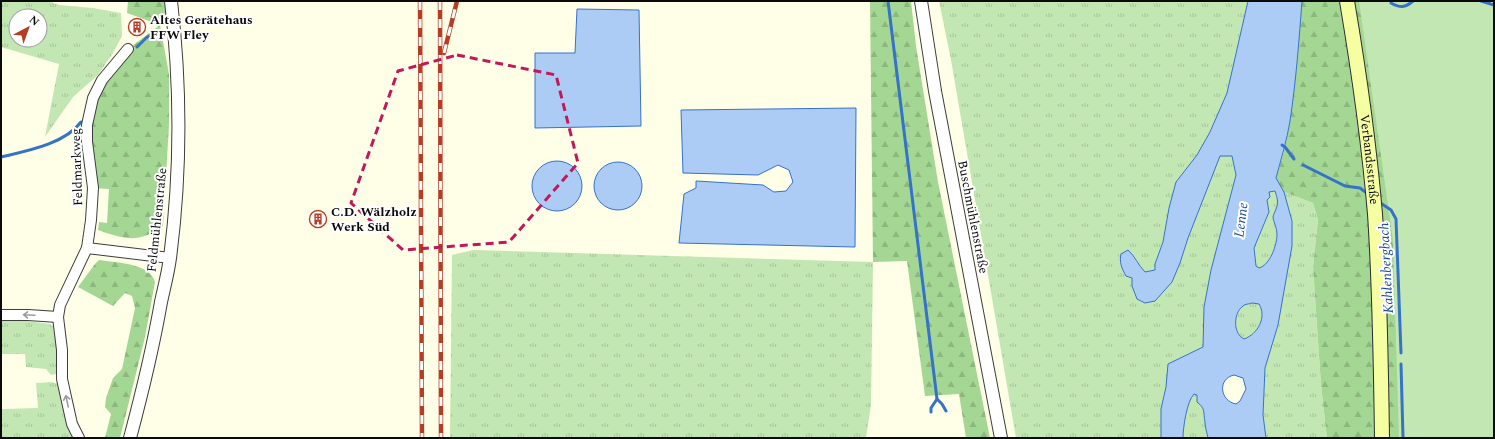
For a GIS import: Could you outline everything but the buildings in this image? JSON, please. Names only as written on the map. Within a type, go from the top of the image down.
[{"type":"main road","name":"Verbandsstraße","points":[[1347,1],[1361,92],[1375,216],[1381,324],[1382,438]]},
{"type":"street","name":"Feldmühlenstraße","points":[[130,438],[150,361],[170,258],[177,182],[178,122],[178,75],[171,1]]},
{"type":"street","name":"Buschmühlenstraße","points":[[921,1],[938,107],[1001,438]]},
{"type":"street","name":"Feldmarkweg","points":[[79,438],[72,424],[62,379],[62,350],[58,317],[60,305],[87,248],[93,188],[87,125],[93,98],[102,80],[128,49]]},
{"type":"street","points":[[87,248],[170,258]]},
{"type":"street","points":[[1,315],[58,317]]},
{"type":"highlighted area","points":[[457,55],[556,75],[578,163],[509,242],[403,250],[351,203],[398,71]]},
{"type":"green space","points":[[1,1],[48,1],[59,5],[93,8],[121,13],[122,36],[113,53],[98,75],[73,97],[45,137],[59,64],[1,47]]},
{"type":"green space","points":[[128,1],[171,1],[174,22],[160,25],[127,13]]},
{"type":"green space","points":[[870,1],[911,1],[916,46],[938,182],[990,438],[966,438],[959,394],[925,396],[907,261],[873,262]]},
{"type":"green space","points":[[939,1],[1248,1],[1227,93],[1210,132],[1197,155],[1176,182],[1169,208],[1163,242],[1155,264],[1155,270],[1145,272],[1133,255],[1121,254],[1121,265],[1132,278],[1132,286],[1172,282],[1220,155],[1232,155],[1236,175],[1211,270],[1204,307],[1203,347],[1178,359],[1166,388],[1161,409],[1161,438],[1016,438],[951,60]]},
{"type":"green space","points":[[1302,1],[1494,1],[1494,438],[1327,438],[1321,385],[1313,267],[1318,220],[1313,203],[1284,192],[1276,178],[1290,121],[1296,76]]},
{"type":"green space","points":[[1359,1],[1494,1],[1494,438],[1399,438],[1393,240]]},
{"type":"green space","points":[[160,25],[169,74],[169,125],[163,226],[154,232],[139,238],[116,236],[98,230],[99,222],[107,223],[109,189],[93,188],[87,142],[93,98],[128,49]]},
{"type":"green space","points":[[1275,191],[1277,204],[1273,218],[1277,238],[1269,259],[1259,268],[1256,267],[1254,248],[1269,213],[1267,200],[1269,192]]},
{"type":"green space","points":[[1284,192],[1313,203],[1318,220],[1313,267],[1321,385],[1327,438],[1266,438],[1263,415],[1265,368],[1278,325],[1292,221]]},
{"type":"green space","points":[[473,250],[873,262],[871,405],[866,438],[450,438],[452,255]]},
{"type":"green space","points":[[99,260],[140,267],[152,276],[155,282],[145,337],[120,438],[105,438],[111,414],[105,407],[106,398],[113,378],[122,369],[135,308],[132,296],[125,293],[113,306],[78,287]]},
{"type":"green space","points":[[1252,303],[1259,304],[1261,309],[1262,314],[1260,324],[1249,337],[1244,339],[1240,336],[1236,328],[1236,318],[1243,306]]},
{"type":"green space","points":[[1,320],[50,324],[54,327],[57,335],[56,374],[51,375],[46,369],[26,367],[25,354],[1,354]]},
{"type":"green space","points":[[51,382],[59,384],[75,438],[1,438],[1,409],[38,408],[36,383]]},
{"type":"green space","points":[[1194,394],[1197,395],[1197,402],[1203,409],[1208,438],[1183,438],[1187,408]]},
{"type":"water","name":"Lenne","points":[[1248,1],[1302,1],[1296,76],[1290,121],[1276,178],[1284,192],[1292,221],[1292,246],[1278,325],[1265,368],[1263,415],[1266,438],[1208,438],[1203,409],[1197,402],[1197,395],[1194,394],[1187,408],[1183,438],[1161,438],[1161,409],[1166,387],[1168,364],[1203,347],[1204,307],[1211,270],[1236,175],[1232,156],[1220,156],[1172,282],[1155,301],[1145,303],[1137,299],[1132,286],[1132,278],[1126,276],[1122,268],[1120,260],[1121,254],[1128,250],[1145,272],[1155,270],[1155,264],[1163,242],[1169,208],[1176,182],[1197,155],[1210,132],[1227,93]],"holes":[[[1275,191],[1277,207],[1273,218],[1277,232],[1276,244],[1270,259],[1259,268],[1256,266],[1254,248],[1269,212],[1267,200],[1270,197],[1269,192]],[[1252,303],[1259,304],[1262,314],[1260,324],[1257,329],[1249,337],[1244,339],[1240,336],[1236,328],[1237,313],[1244,305]],[[1234,375],[1243,378],[1246,389],[1240,401],[1236,404],[1231,402],[1224,395],[1223,385],[1229,377]]]},
{"type":"water","points":[[577,9],[639,10],[641,126],[535,128],[535,53],[575,53]]},
{"type":"water","points":[[856,108],[855,247],[679,243],[684,194],[696,188],[696,181],[763,185],[774,192],[786,191],[793,182],[789,170],[778,165],[758,175],[683,173],[681,110]]},
{"type":"water","points":[[557,161],[566,163],[575,168],[580,177],[582,186],[580,195],[575,204],[566,209],[557,211],[548,209],[539,204],[534,195],[532,186],[534,177],[539,168],[548,163]]},
{"type":"water","points":[[613,162],[623,162],[632,166],[638,172],[641,177],[641,195],[632,206],[623,210],[613,210],[604,206],[598,200],[594,191],[594,181],[598,172],[604,166]]},
{"type":"waterway","points":[[888,1],[937,399],[946,411]]},
{"type":"waterway","points":[[1391,3],[1397,6],[1402,6],[1413,1]]},
{"type":"waterway","points":[[1481,1],[1494,5]]},
{"type":"waterway","points":[[137,47],[146,38],[153,34]]},
{"type":"waterway","points":[[1,157],[44,146],[65,136],[74,130],[81,122]]},
{"type":"waterway","name":"Kahlenbergbach","points":[[1282,145],[1294,159]]},
{"type":"waterway","name":"Kahlenbergbach","points":[[1303,165],[1345,186],[1360,188],[1368,194]]},
{"type":"waterway","name":"Kahlenbergbach","points":[[1379,202],[1391,210],[1396,219],[1401,353]]},
{"type":"waterway","name":"Kahlenbergbach","points":[[1401,364],[1403,438]]},
{"type":"waterway","points":[[931,412],[931,408],[937,399]]},
{"type":"railway","points":[[420,1],[422,438]]},
{"type":"railway","points":[[440,1],[441,438]]},
{"type":"railway","points":[[444,53],[457,1]]},
{"type":"place","name":"Altes Gerätehaus FFW Fley","points":[[137,27]]},
{"type":"place","name":"C.D. Wälzholz Werk Süd","points":[[318,219]]}]
